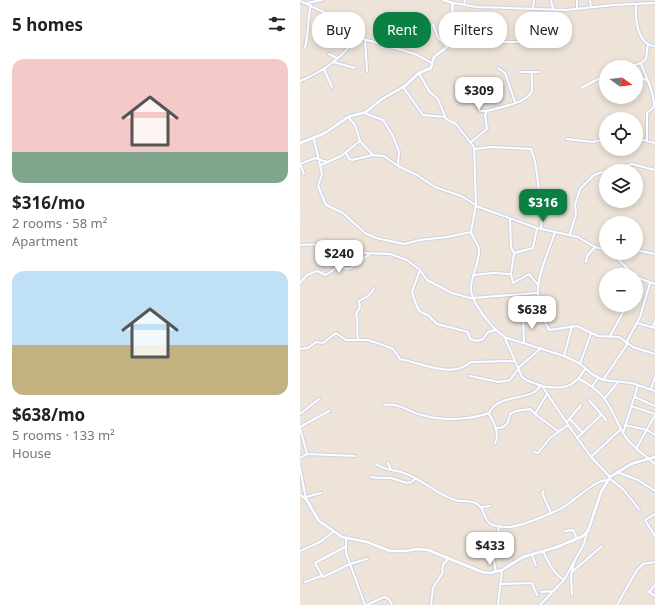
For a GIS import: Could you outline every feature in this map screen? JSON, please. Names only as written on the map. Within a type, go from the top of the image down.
[{"type":"street","points":[[307,3],[322,0]]},
{"type":"street","points":[[443,0],[464,5],[553,9],[577,9],[655,3]]},
{"type":"street","points":[[464,5],[465,0]]},
{"type":"street","points":[[533,8],[534,0]]},
{"type":"street","points":[[551,0],[553,9]]},
{"type":"street","points":[[577,0],[577,9]]},
{"type":"street","points":[[590,0],[591,7]]},
{"type":"street","points":[[614,0],[614,5]]},
{"type":"street","points":[[638,0],[638,32],[648,44],[655,46]]},
{"type":"street","points":[[302,1],[323,12]]},
{"type":"street","points":[[452,12],[453,2]]},
{"type":"street","points":[[306,48],[308,39],[307,24],[311,6]]},
{"type":"street","points":[[433,24],[439,39]]},
{"type":"street","points":[[366,71],[365,39],[415,54],[432,63]]},
{"type":"street","points":[[643,61],[647,58],[648,44]]},
{"type":"street","points":[[300,81],[324,69],[349,48]]},
{"type":"street","points":[[300,143],[314,139],[348,117],[364,113],[382,99],[403,87],[419,73],[431,68],[434,57],[445,48]]},
{"type":"street","points":[[329,54],[337,58]]},
{"type":"street","points":[[333,62],[355,68]]},
{"type":"street","points":[[498,68],[505,73],[515,102]]},
{"type":"street","points":[[324,69],[332,87]]},
{"type":"street","points":[[643,69],[654,96],[655,105],[647,113],[646,141]]},
{"type":"street","points":[[519,72],[538,72]]},
{"type":"street","points":[[419,73],[429,92],[438,99],[446,117]]},
{"type":"street","points":[[477,103],[480,111],[486,112],[515,102],[521,102],[531,93],[532,73]]},
{"type":"street","points":[[581,88],[599,79]]},
{"type":"street","points":[[643,79],[647,81]]},
{"type":"street","points":[[403,87],[422,114],[446,117],[456,124],[471,142],[475,150],[474,180],[476,205],[471,232],[479,248],[471,288],[478,308],[496,331],[504,336],[564,356],[580,364],[585,369],[603,380],[638,384],[655,391]]},
{"type":"street","points":[[471,142],[487,128],[486,112]]},
{"type":"street","points":[[364,113],[383,120],[393,136],[399,152],[398,166]]},
{"type":"street","points":[[348,117],[355,125],[360,141],[373,155]]},
{"type":"street","points":[[314,139],[321,165],[322,176],[318,186],[325,203],[330,208],[343,214],[369,235],[404,244],[416,240],[447,237],[471,232]]},
{"type":"street","points":[[567,139],[593,142],[599,140]]},
{"type":"street","points":[[643,140],[655,143]]},
{"type":"street","points":[[321,165],[346,153],[360,141]]},
{"type":"street","points":[[475,150],[490,147],[530,149],[534,158],[539,190],[544,205],[542,211],[541,229]]},
{"type":"street","points":[[346,153],[349,159],[352,160],[373,155],[384,156],[398,166],[417,175],[439,189],[462,196],[476,205],[537,228],[570,234],[584,239],[599,248]]},
{"type":"street","points":[[304,174],[300,164],[311,159],[319,159],[327,162]]},
{"type":"street","points":[[643,167],[655,170]]},
{"type":"street","points":[[570,234],[576,214],[575,204],[580,189],[594,175],[599,173]]},
{"type":"street","points":[[510,218],[510,247],[514,253],[510,274],[513,283],[529,274],[537,284]]},
{"type":"street","points":[[514,253],[533,248],[537,228]]},
{"type":"street","points":[[555,232],[537,284],[541,314],[549,330],[572,326],[581,328],[599,336],[619,337],[627,343],[655,354]]},
{"type":"street","points":[[300,246],[345,243],[354,250],[390,254],[400,257],[411,262],[420,270],[425,279],[436,285],[474,299],[537,293]]},
{"type":"street","points":[[586,262],[587,256],[595,247]]},
{"type":"street","points":[[643,251],[655,254]]},
{"type":"street","points":[[300,283],[307,274],[317,271],[326,275],[339,266],[348,269],[371,253]]},
{"type":"street","points":[[619,260],[627,268]]},
{"type":"street","points":[[420,270],[412,292],[420,312],[429,316],[437,324],[468,332],[470,339],[473,341],[483,339],[488,332],[496,331]]},
{"type":"street","points":[[474,275],[491,273],[510,274]]},
{"type":"street","points":[[643,281],[655,284]]},
{"type":"street","points":[[603,380],[627,343],[637,323],[650,283]]},
{"type":"street","points":[[358,340],[356,332],[359,321],[356,314],[360,307],[359,301],[368,296],[374,289]]},
{"type":"street","points":[[610,336],[623,312]]},
{"type":"street","points":[[523,319],[524,342]]},
{"type":"street","points":[[637,323],[654,328],[655,321]]},
{"type":"street","points":[[564,356],[572,326]]},
{"type":"street","points":[[300,349],[308,348],[317,342],[323,343],[334,333],[340,334],[346,340],[372,341],[392,349],[400,359],[447,370],[458,370],[467,366],[471,362],[515,361]]},
{"type":"street","points":[[580,364],[591,333]]},
{"type":"street","points":[[504,336],[524,379],[542,385],[563,386],[574,383],[579,379],[585,369]]},
{"type":"street","points":[[470,376],[500,382],[510,380],[541,348]]},
{"type":"street","points":[[651,390],[655,377]]},
{"type":"street","points":[[592,387],[599,378]]},
{"type":"street","points":[[579,379],[592,387],[605,398],[623,433],[636,449],[655,464]]},
{"type":"street","points":[[605,398],[618,382]]},
{"type":"street","points":[[623,433],[638,384]]},
{"type":"street","points":[[542,385],[567,424],[591,457],[609,478],[623,489],[639,508]]},
{"type":"street","points":[[384,405],[393,403],[424,416],[469,418],[489,413],[493,407],[498,404],[534,392],[542,385]]},
{"type":"street","points":[[535,414],[547,394]]},
{"type":"street","points":[[635,397],[655,406]]},
{"type":"street","points":[[300,414],[319,399]]},
{"type":"street","points":[[589,400],[601,416],[606,420]]},
{"type":"street","points":[[534,452],[538,452],[558,431],[567,424],[581,405]]},
{"type":"street","points":[[631,406],[655,415],[636,449]]},
{"type":"street","points":[[495,428],[501,428],[507,424],[510,421],[510,414],[530,409],[558,431]]},
{"type":"street","points":[[306,454],[300,427],[329,411]]},
{"type":"street","points":[[489,413],[498,438],[495,443]]},
{"type":"street","points":[[577,438],[601,416]]},
{"type":"street","points":[[570,419],[583,433]]},
{"type":"street","points":[[625,425],[647,430],[655,435]]},
{"type":"street","points":[[591,457],[621,429]]},
{"type":"street","points":[[300,458],[306,454],[354,456]]},
{"type":"street","points":[[376,464],[386,470],[405,473],[416,478],[447,497],[456,500],[475,502],[482,507],[487,522],[499,526],[510,527],[538,520],[570,503],[592,486],[609,478],[616,472],[655,457]]},
{"type":"street","points":[[388,463],[391,470]]},
{"type":"street","points":[[300,468],[306,498],[319,521],[333,532],[346,538],[367,542],[390,551],[422,549],[482,572],[496,572],[502,570],[521,558],[557,547],[576,539],[588,531]]},
{"type":"street","points":[[616,472],[641,482],[655,491]]},
{"type":"street","points":[[371,477],[392,478],[405,483],[412,482],[416,478]]},
{"type":"street","points":[[536,605],[541,605],[564,580],[584,544],[601,492],[609,478]]},
{"type":"street","points":[[544,491],[542,494],[551,513]]},
{"type":"street","points":[[300,495],[306,498],[321,493]]},
{"type":"street","points":[[482,507],[490,506]]},
{"type":"street","points":[[655,514],[645,520],[655,536]]},
{"type":"street","points":[[496,572],[494,562],[499,526]]},
{"type":"street","points":[[565,530],[573,530],[576,539]]},
{"type":"street","points":[[300,552],[320,542],[333,532]]},
{"type":"street","points":[[346,538],[345,547],[350,564],[366,605],[384,597],[389,599],[392,605]]},
{"type":"street","points":[[572,572],[602,546]]},
{"type":"street","points":[[321,576],[314,564],[345,547]]},
{"type":"street","points":[[543,551],[549,564],[558,576],[564,580]]},
{"type":"street","points":[[532,554],[536,566]]},
{"type":"street","points":[[305,582],[350,564],[367,559]]},
{"type":"street","points":[[431,605],[433,588],[442,574],[443,565],[448,559]]},
{"type":"street","points":[[572,595],[572,572],[574,560]]},
{"type":"street","points":[[617,605],[637,570],[646,563],[655,562]]},
{"type":"street","points":[[498,605],[502,584],[502,570]]},
{"type":"street","points":[[502,584],[532,583],[537,595]]},
{"type":"street","points":[[655,585],[649,592],[655,596]]},
{"type":"street","points":[[542,592],[555,591]]}]
